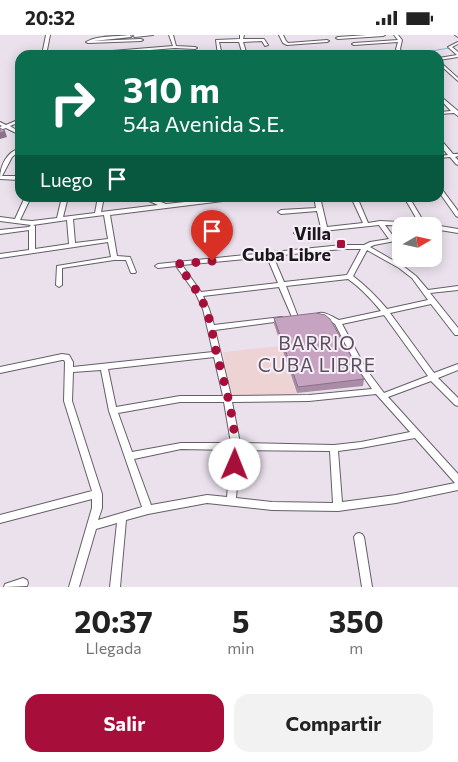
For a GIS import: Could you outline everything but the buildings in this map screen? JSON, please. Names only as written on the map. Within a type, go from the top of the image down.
[{"type":"street","points":[[45,50],[48,35]]},
{"type":"street","points":[[141,41],[118,40],[93,39],[88,41],[92,44],[118,40],[130,35],[151,35]]},
{"type":"street","points":[[171,35],[175,47]]},
{"type":"street","points":[[242,35],[241,41],[244,50]]},
{"type":"street","points":[[281,35],[285,43],[327,41]]},
{"type":"street","points":[[338,38],[383,35]]},
{"type":"street","points":[[396,35],[400,41],[398,50]]},
{"type":"street","points":[[219,50],[217,41],[264,41],[266,45]]},
{"type":"street","points":[[354,44],[400,41]]},
{"type":"street","points":[[444,59],[458,55],[450,47],[458,43]]},
{"type":"street","points":[[138,50],[175,47],[195,49]]},
{"type":"street","points":[[444,66],[458,80]]},
{"type":"street","points":[[444,101],[457,113]]},
{"type":"street","points":[[444,113],[457,113]]},
{"type":"street","points":[[0,129],[15,122]]},
{"type":"street","points":[[0,123],[15,131]]},
{"type":"street","points":[[444,147],[458,163]]},
{"type":"street","points":[[15,151],[0,176],[15,178]]},
{"type":"street","points":[[444,156],[458,155]]},
{"type":"street","points":[[444,196],[458,215]]},
{"type":"street","points":[[17,221],[26,202]]},
{"type":"street","points":[[60,219],[64,202]]},
{"type":"street","points":[[98,215],[100,202]]},
{"type":"street","points":[[155,202],[165,206]]},
{"type":"street","points":[[165,206],[166,202]]},
{"type":"street","points":[[0,232],[60,219],[194,202]]},
{"type":"street","points":[[317,202],[324,229]]},
{"type":"street","points":[[356,202],[366,224]]},
{"type":"street","points":[[409,202],[420,217]]},
{"type":"street","points":[[281,212],[319,209]]},
{"type":"street","points":[[107,214],[114,258]]},
{"type":"street","points":[[70,218],[72,245]]},
{"type":"street","points":[[0,219],[32,225]]},
{"type":"street","points":[[350,277],[366,247],[372,243],[393,239],[380,223]]},
{"type":"street","points":[[297,233],[366,224],[392,223]]},
{"type":"street","points":[[32,225],[32,251]]},
{"type":"street","points":[[442,228],[458,231]]},
{"type":"street","points":[[0,255],[110,240]]},
{"type":"street","points":[[158,266],[342,247],[366,247],[401,267],[414,277],[458,333]]},
{"type":"street","points":[[269,255],[281,284],[302,317]]},
{"type":"street","points":[[59,285],[58,267],[114,258],[128,258],[133,272]]},
{"type":"street","points":[[178,264],[199,294],[212,328],[216,354],[228,399],[236,446],[232,501]]},
{"type":"street","points":[[199,294],[350,277],[361,285],[384,311],[432,376],[458,403]]},
{"type":"street","points":[[426,292],[458,288]]},
{"type":"street","points":[[338,323],[433,301]]},
{"type":"street","points":[[212,328],[325,315],[338,323],[363,370],[381,394],[458,480]]},
{"type":"street","points":[[69,370],[216,354]]},
{"type":"street","points":[[0,369],[62,357],[66,357],[69,362],[68,401],[97,494],[97,508],[74,587]]},
{"type":"street","points":[[104,367],[106,387],[113,411],[148,510]]},
{"type":"street","points":[[113,411],[180,399],[309,398],[381,394],[458,367]]},
{"type":"street","points":[[130,456],[181,446],[334,448],[361,445],[417,434]]},
{"type":"street","points":[[334,448],[338,507]]},
{"type":"street","points":[[91,526],[148,510],[208,499],[272,505],[338,507],[396,499],[458,487]]},
{"type":"street","points":[[0,519],[97,494]]},
{"type":"street","points":[[115,587],[122,517]]},
{"type":"street","points":[[360,537],[367,587]]},
{"type":"street","points":[[9,587],[23,583]]},
{"type":"shaded area","points":[[281,346],[297,395],[235,396],[231,393],[223,352]]},
{"type":"waterway","points":[[437,50],[449,48]]},
{"type":"place","name":"Villa Cuba Libre","points":[[341,244]]},
{"type":"district","name":"BARRIO CUBA LIBRE","points":[[317,354]]},
{"type":"route","points":[[212,261],[178,264],[199,294],[212,328],[216,354],[228,399],[236,446],[235,465]]}]
